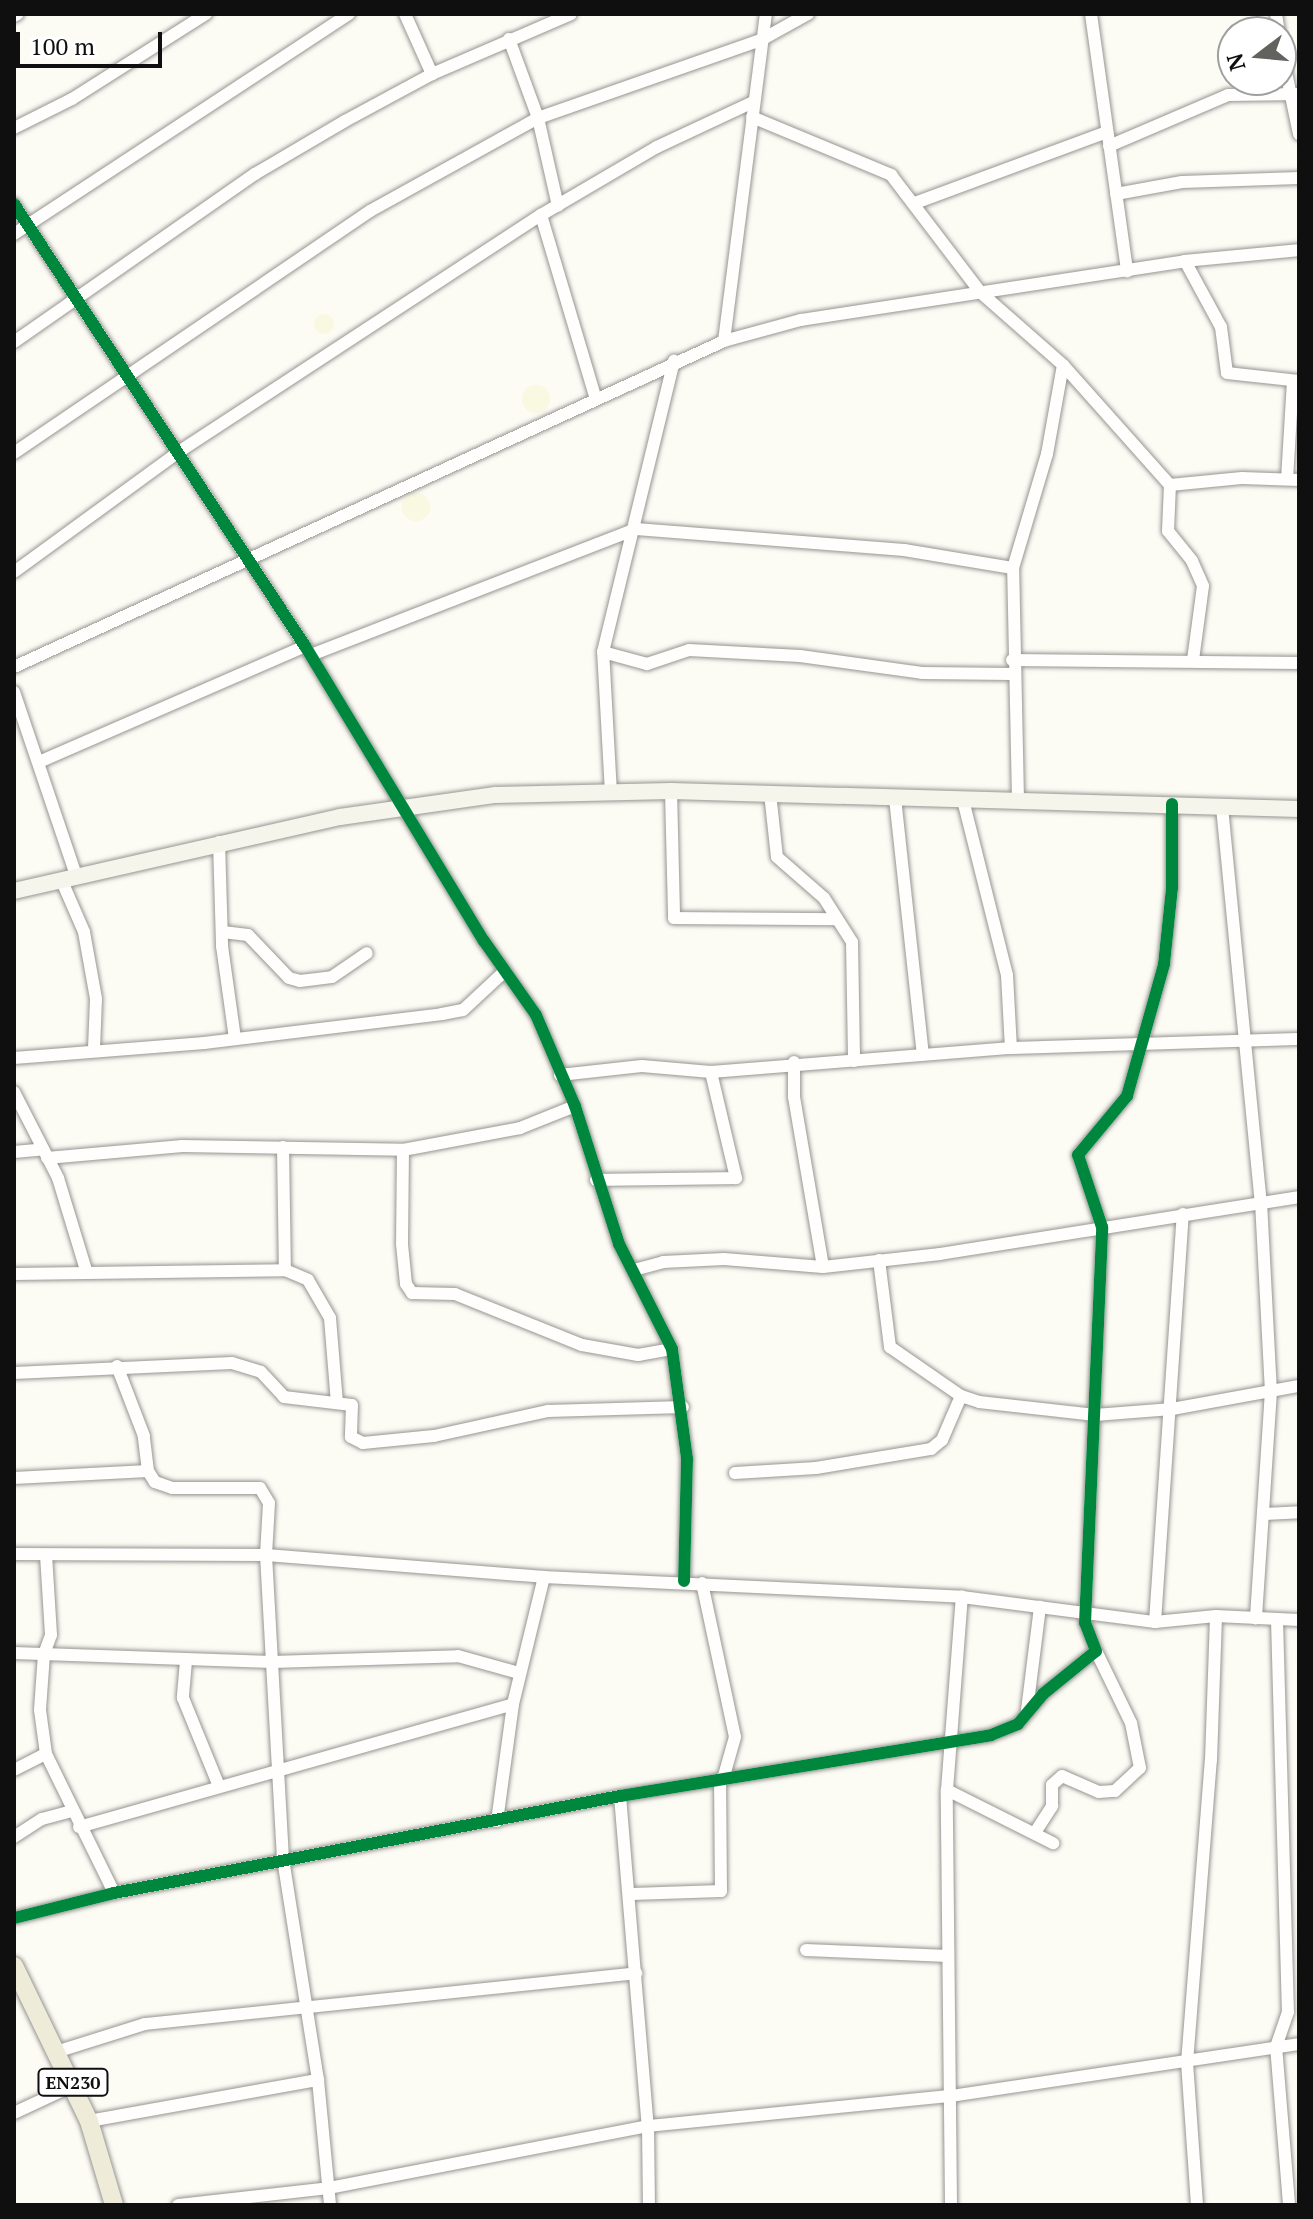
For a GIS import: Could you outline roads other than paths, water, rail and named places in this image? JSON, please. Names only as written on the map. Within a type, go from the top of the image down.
[{"type":"main road","name":"EN230","points":[[14,1966],[22,1998],[59,2051],[74,2085],[89,2121],[114,2205]]},
{"type":"street","points":[[14,128],[72,99],[206,14]]},
{"type":"street","points":[[14,234],[349,14]]},
{"type":"street","points":[[405,14],[432,74]]},
{"type":"street","points":[[14,342],[255,174],[432,74],[571,14]]},
{"type":"street","points":[[724,341],[752,117],[751,103],[766,14]]},
{"type":"street","points":[[14,453],[370,211],[538,118],[761,40],[808,14]]},
{"type":"street","points":[[1091,14],[1127,271]]},
{"type":"street","points":[[509,39],[538,118],[558,206]]},
{"type":"street","points":[[1109,146],[1226,96]]},
{"type":"street","points":[[1294,96],[1299,134]]},
{"type":"street","points":[[14,572],[177,453],[541,215],[657,147],[751,103]]},
{"type":"street","points":[[752,117],[891,175],[980,292],[1063,365],[1170,485],[1168,531],[1192,561],[1203,586],[1193,660]]},
{"type":"street","points":[[915,203],[1107,132]]},
{"type":"street","points":[[1116,194],[1182,182],[1299,178]]},
{"type":"street","points":[[14,204],[78,296],[177,453],[308,650],[505,971],[536,1015],[575,1106],[596,1180],[672,1349],[683,1407],[684,1581]]},
{"type":"street","points":[[541,215],[595,396]]},
{"type":"street","points":[[14,667],[595,396],[724,341],[801,320],[1185,261],[1299,250]]},
{"type":"street","points":[[1170,485],[1293,479],[1296,381],[1227,373],[1221,327],[1185,261]]},
{"type":"street","points":[[611,793],[603,652],[636,529],[674,361]]},
{"type":"street","points":[[1018,800],[1012,674],[1013,568],[1047,454],[1063,365]]},
{"type":"street","points":[[41,761],[308,650],[636,529],[904,550],[1013,568]]},
{"type":"street","points":[[603,652],[654,664],[689,650],[800,656],[922,673],[1012,674]]},
{"type":"street","points":[[1012,660],[1299,663]]},
{"type":"street","points":[[14,692],[41,761],[84,932],[96,999],[94,1049]]},
{"type":"street","points":[[671,791],[674,918],[837,919]]},
{"type":"street","points":[[14,891],[219,842],[405,807],[495,795],[671,791],[1299,809]]},
{"type":"street","points":[[770,793],[777,857],[824,898],[852,942],[854,1061]]},
{"type":"street","points":[[895,798],[923,1054]]},
{"type":"street","points":[[963,800],[1007,975],[1011,1048]]},
{"type":"street","points":[[1036,1831],[1052,1806],[1052,1785],[1062,1776],[1099,1792],[1115,1791],[1140,1768],[1131,1723],[1096,1651],[1085,1614],[1102,1227],[1078,1155],[1121,1107],[1164,964],[1172,888],[1172,804]]},
{"type":"street","points":[[1222,807],[1261,1202],[1271,1391],[1256,1619]]},
{"type":"street","points":[[219,842],[223,932],[235,1039]]},
{"type":"street","points":[[223,932],[248,935],[289,978],[300,981],[332,977],[367,953]]},
{"type":"street","points":[[14,1058],[235,1039],[463,1010],[505,971]]},
{"type":"street","points":[[560,1075],[642,1066],[711,1072],[794,1062],[854,1061],[1011,1048],[1299,1039]]},
{"type":"street","points":[[794,1062],[794,1097],[823,1267]]},
{"type":"street","points":[[596,1180],[736,1178],[711,1072]]},
{"type":"street","points":[[14,1092],[43,1154],[86,1270]]},
{"type":"street","points":[[14,1152],[43,1154],[182,1146],[403,1150],[520,1128],[575,1106]]},
{"type":"street","points":[[283,1147],[285,1270]]},
{"type":"street","points":[[403,1150],[402,1244],[406,1284],[412,1293],[469,1298],[582,1345],[638,1355],[672,1349]]},
{"type":"street","points":[[634,1270],[663,1262],[724,1259],[823,1267],[1299,1197]]},
{"type":"street","points":[[1155,1622],[1183,1214]]},
{"type":"street","points":[[879,1260],[890,1347],[961,1396],[1005,1406],[1095,1415],[1172,1409],[1299,1386]]},
{"type":"street","points":[[14,1274],[86,1270],[285,1270],[308,1280],[330,1318],[337,1403]]},
{"type":"street","points":[[14,1373],[232,1363],[261,1372],[284,1397],[354,1407],[351,1437],[363,1443],[434,1436],[548,1411],[683,1407]]},
{"type":"street","points":[[117,1366],[144,1436],[148,1471],[155,1482],[172,1488],[260,1488],[271,1519],[266,1555],[283,1859],[318,2080],[330,2205]]},
{"type":"street","points":[[735,1473],[816,1468],[931,1449],[942,1440],[961,1396]]},
{"type":"street","points":[[14,1478],[148,1471]]},
{"type":"street","points":[[1265,1514],[1299,1512]]},
{"type":"street","points":[[14,1554],[266,1555],[292,1561],[544,1577],[684,1581],[962,1597],[1155,1622],[1216,1616],[1299,1620]]},
{"type":"street","points":[[46,1555],[51,1635],[44,1654],[40,1710],[46,1754],[79,1827],[114,1893]]},
{"type":"street","points":[[497,1821],[513,1704],[544,1577]]},
{"type":"street","points":[[632,1894],[721,1891],[722,1779],[735,1737],[702,1583]]},
{"type":"street","points":[[951,2205],[947,1790],[962,1597]]},
{"type":"street","points":[[1027,1710],[1040,1607]]},
{"type":"street","points":[[1197,2205],[1187,2063],[1211,1760],[1216,1616]]},
{"type":"street","points":[[1277,1620],[1288,2012],[1276,2046],[1289,2205]]},
{"type":"street","points":[[14,1918],[114,1893],[283,1859],[620,1796],[951,1743],[1012,1728],[1027,1710],[1096,1651]]},
{"type":"street","points":[[14,1653],[272,1662],[458,1656],[519,1673]]},
{"type":"street","points":[[186,1661],[183,1698],[219,1786]]},
{"type":"street","points":[[79,1827],[513,1704]]},
{"type":"street","points":[[14,1770],[46,1754]]},
{"type":"street","points":[[947,1790],[1036,1831],[1053,1843]]},
{"type":"street","points":[[620,1796],[632,1894],[648,2126],[649,2205]]},
{"type":"street","points":[[14,1837],[42,1819],[72,1811]]},
{"type":"street","points":[[806,1950],[948,1956]]},
{"type":"street","points":[[59,2051],[145,2024],[636,1973]]},
{"type":"street","points":[[178,2205],[329,2188],[648,2126],[951,2096],[1299,2044]]},
{"type":"street","points":[[89,2121],[318,2080]]},
{"type":"street","points":[[14,2113],[74,2085]]}]
